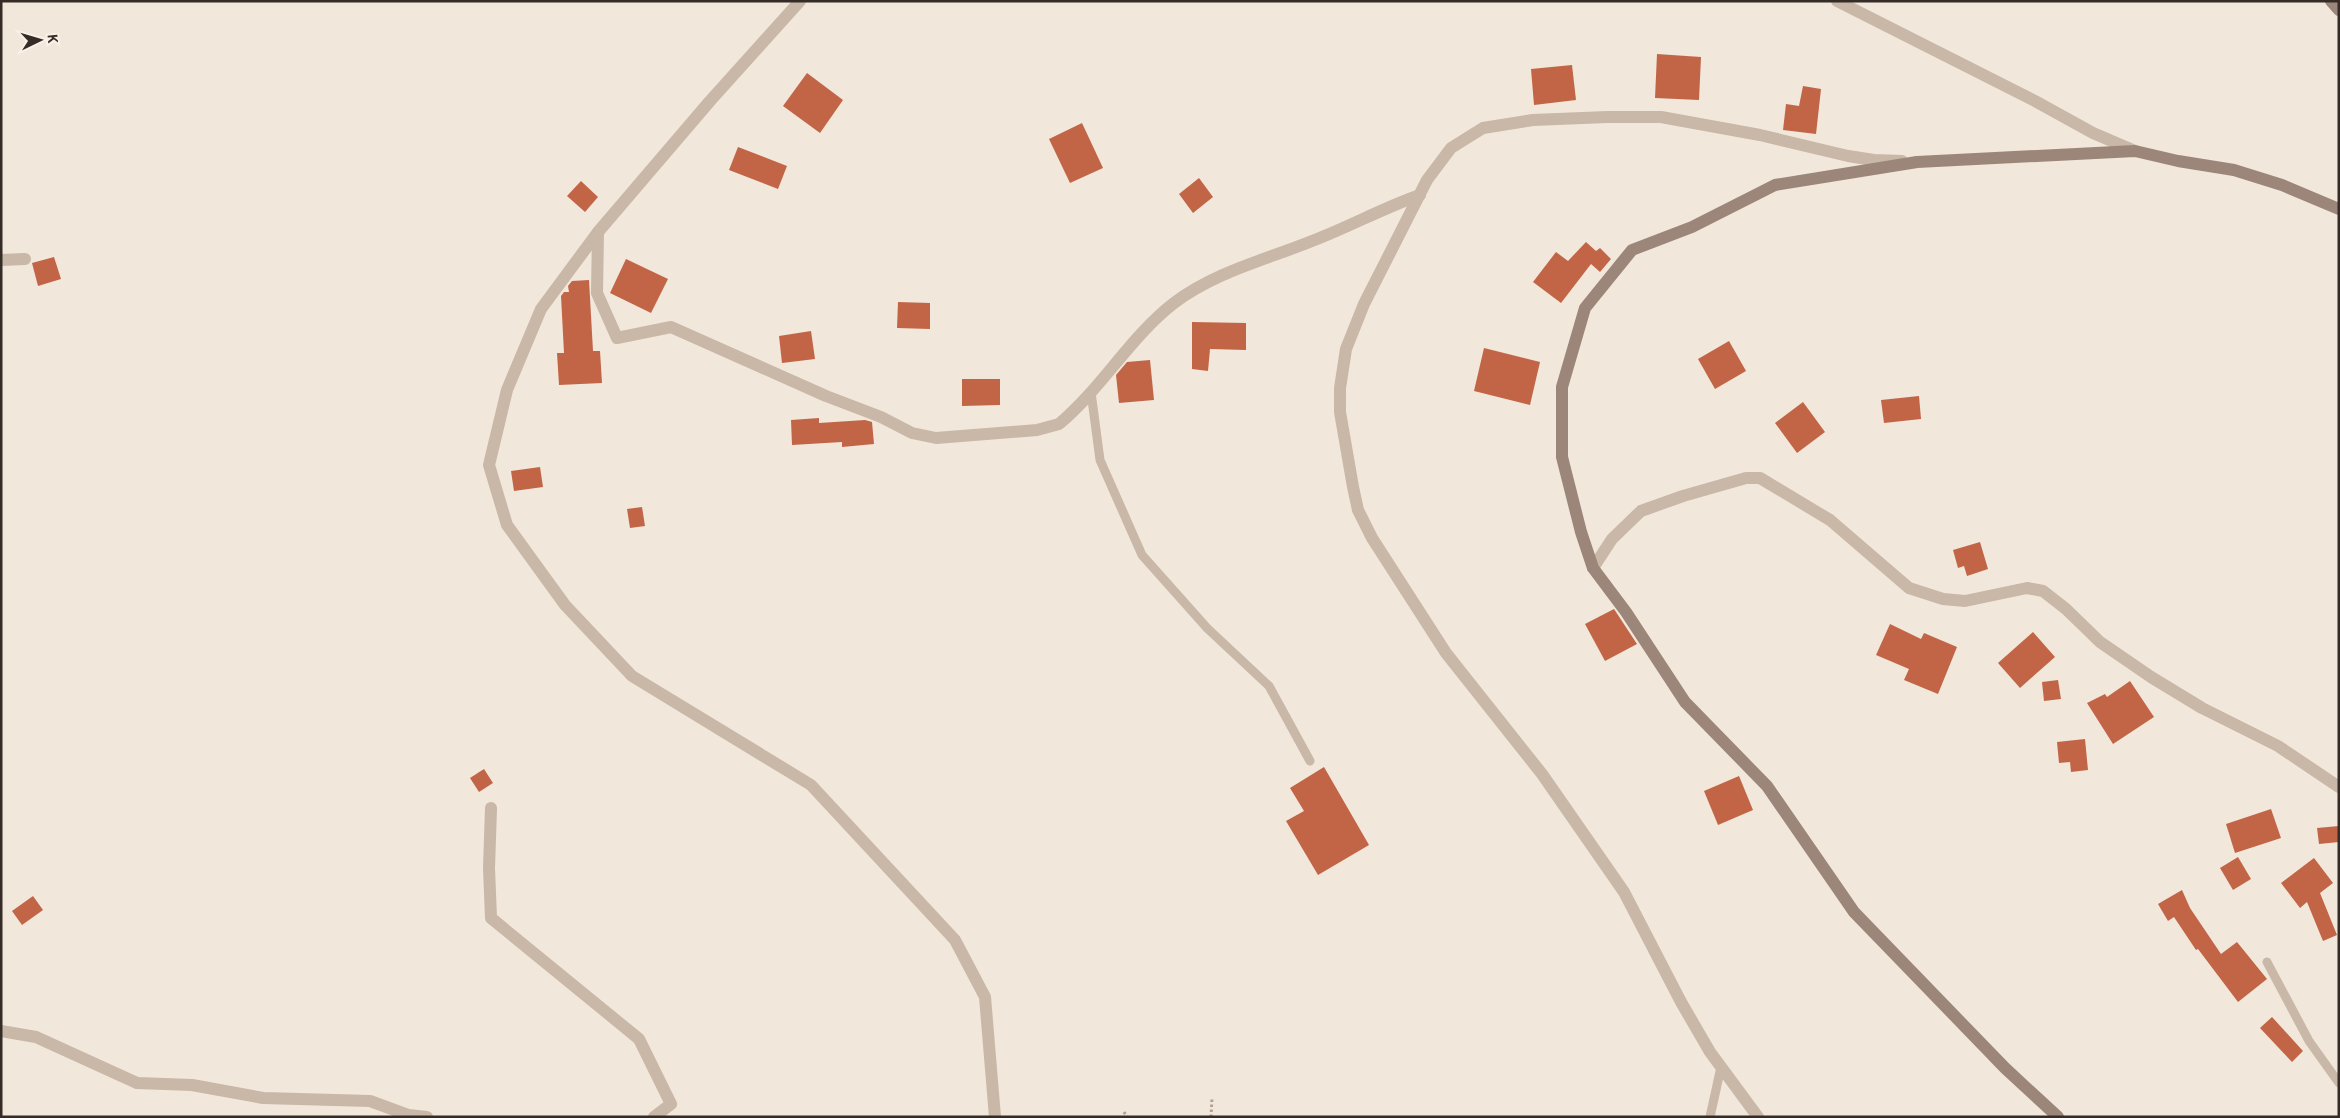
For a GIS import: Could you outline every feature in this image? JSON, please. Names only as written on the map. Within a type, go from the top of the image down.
[{"type":"street","points":[[800,1],[710,101],[598,232],[541,309],[507,390],[489,465],[507,526],[565,605],[632,676],[811,785],[955,940],[985,997],[995,1117]]},
{"type":"street","points":[[1837,1],[2036,101],[2093,133],[2135,151],[2178,161],[2234,170],[2282,185],[2339,209]]},
{"type":"street","points":[[2331,1],[2339,10]]},
{"type":"street","points":[[1758,1117],[1721,1067],[1681,1002],[1624,892],[1542,774],[1446,653],[1372,538],[1358,510],[1340,412],[1340,388],[1346,349],[1364,304],[1420,195],[1451,148],[1483,128],[1533,120],[1608,116],[1661,117],[1760,135],[1874,160],[1917,162],[2135,151]]},
{"type":"street","points":[[1917,162],[1775,185],[1692,227],[1632,250],[1585,308],[1562,387],[1562,457],[1581,532],[1593,568],[1626,612],[1685,702],[1767,786],[1854,912],[2006,1068],[2058,1117]]},
{"type":"street","points":[[598,232],[597,293],[617,338],[671,327],[826,396],[881,416],[912,433],[936,438],[1038,430],[1059,424],[1091,392],[1112,365],[1157,319],[1198,286],[1248,264],[1349,227],[1385,208],[1420,195]]},
{"type":"street","points":[[1,260],[25,259]]},
{"type":"street","points":[[1593,568],[1612,539],[1641,511],[1683,496],[1746,478],[1760,478],[1830,520],[1909,588],[1943,599],[1965,602],[2026,588],[2043,591],[2066,609],[2100,642],[2151,677],[2202,708],[2278,746],[2339,787]]},
{"type":"street","points":[[491,808],[489,868],[491,918],[639,1039],[672,1104],[654,1117]]},
{"type":"street","points":[[1,1031],[36,1037],[137,1083],[192,1086],[264,1098],[370,1101],[408,1115],[427,1117]]},
{"type":"lane","points":[[1091,392],[1100,460],[1142,555],[1207,628],[1269,686],[1310,761]]},
{"type":"lane","points":[[2267,962],[2309,1041],[2339,1082]]},
{"type":"lane","points":[[1710,1117],[1721,1067]]},
{"type":"path","points":[[1211,1117],[1212,1098]]},
{"type":"path","points":[[1124,1112],[1127,1117]]},
{"type":"building","points":[[1657,54],[1701,57],[1699,100],[1655,98]]},
{"type":"building","points":[[1572,65],[1576,100],[1534,105],[1531,69]]},
{"type":"building","points":[[807,73],[843,100],[820,133],[783,106]]},
{"type":"building","points":[[1803,86],[1821,89],[1816,134],[1783,130],[1786,104],[1799,106]]},
{"type":"building","points":[[1082,123],[1103,168],[1070,183],[1049,139]]},
{"type":"building","points":[[738,147],[787,166],[778,189],[729,170]]},
{"type":"building","points":[[1199,178],[1213,197],[1193,213],[1179,194]]},
{"type":"building","points":[[581,181],[598,197],[585,212],[567,196]]},
{"type":"building","points":[[1586,242],[1596,251],[1600,248],[1611,259],[1600,272],[1591,264],[1561,303],[1533,282],[1556,252],[1568,261]]},
{"type":"building","points":[[54,257],[61,279],[38,286],[32,263]]},
{"type":"building","points":[[626,259],[668,279],[651,313],[610,293]]},
{"type":"building","points":[[589,280],[593,351],[600,351],[602,383],[559,385],[557,353],[564,353],[561,296],[564,292],[569,292],[568,286],[572,281]]},
{"type":"building","points":[[898,302],[930,303],[930,329],[897,328]]},
{"type":"building","points":[[1192,322],[1246,323],[1246,350],[1210,349],[1208,371],[1192,369]]},
{"type":"building","points":[[811,331],[815,359],[782,363],[779,336]]},
{"type":"building","points":[[1729,341],[1746,371],[1715,389],[1698,359]]},
{"type":"building","points":[[1484,348],[1540,362],[1530,405],[1474,391]]},
{"type":"building","points":[[1150,360],[1154,400],[1119,403],[1116,375],[1127,362]]},
{"type":"building","points":[[962,379],[1000,379],[1000,405],[962,406]]},
{"type":"building","points":[[1919,396],[1921,419],[1884,423],[1881,400]]},
{"type":"building","points":[[1803,402],[1825,432],[1797,453],[1775,423]]},
{"type":"building","points":[[819,418],[819,423],[865,420],[872,422],[874,444],[842,447],[842,442],[792,445],[791,420]]},
{"type":"building","points":[[540,467],[543,487],[514,491],[511,471]]},
{"type":"building","points":[[642,507],[645,526],[630,528],[627,509]]},
{"type":"building","points":[[1980,542],[1988,569],[1967,576],[1964,566],[1958,568],[1953,550]]},
{"type":"building","points":[[1614,609],[1637,644],[1605,661],[1585,624]]},
{"type":"building","points":[[1890,624],[1921,639],[1924,633],[1957,647],[1938,694],[1904,680],[1909,669],[1876,655]]},
{"type":"building","points":[[2033,632],[2055,657],[2020,688],[1998,663]]},
{"type":"building","points":[[2058,680],[2061,699],[2044,701],[2042,682]]},
{"type":"building","points":[[2130,681],[2154,717],[2113,744],[2087,703],[2105,694],[2107,697]]},
{"type":"building","points":[[2085,739],[2088,770],[2071,772],[2070,762],[2059,763],[2057,742]]},
{"type":"building","points":[[1324,767],[1369,845],[1318,875],[1286,821],[1304,811],[1290,788]]},
{"type":"building","points":[[484,769],[493,783],[479,792],[470,778]]},
{"type":"building","points":[[1739,776],[1753,810],[1718,825],[1704,791]]},
{"type":"building","points":[[2271,809],[2281,838],[2235,853],[2226,824]]},
{"type":"building","points":[[2339,826],[2339,842],[2319,844],[2317,828]]},
{"type":"building","points":[[2238,857],[2251,879],[2233,890],[2220,868]]},
{"type":"building","points":[[2314,858],[2333,883],[2320,893],[2337,935],[2323,941],[2307,902],[2300,908],[2281,883]]},
{"type":"building","points":[[2182,890],[2190,908],[2221,954],[2237,942],[2267,979],[2238,1002],[2198,949],[2196,950],[2174,917],[2168,921],[2158,904]]},
{"type":"building","points":[[33,896],[43,910],[22,925],[12,911]]},
{"type":"building","points":[[2272,1017],[2303,1051],[2292,1062],[2260,1028]]}]
